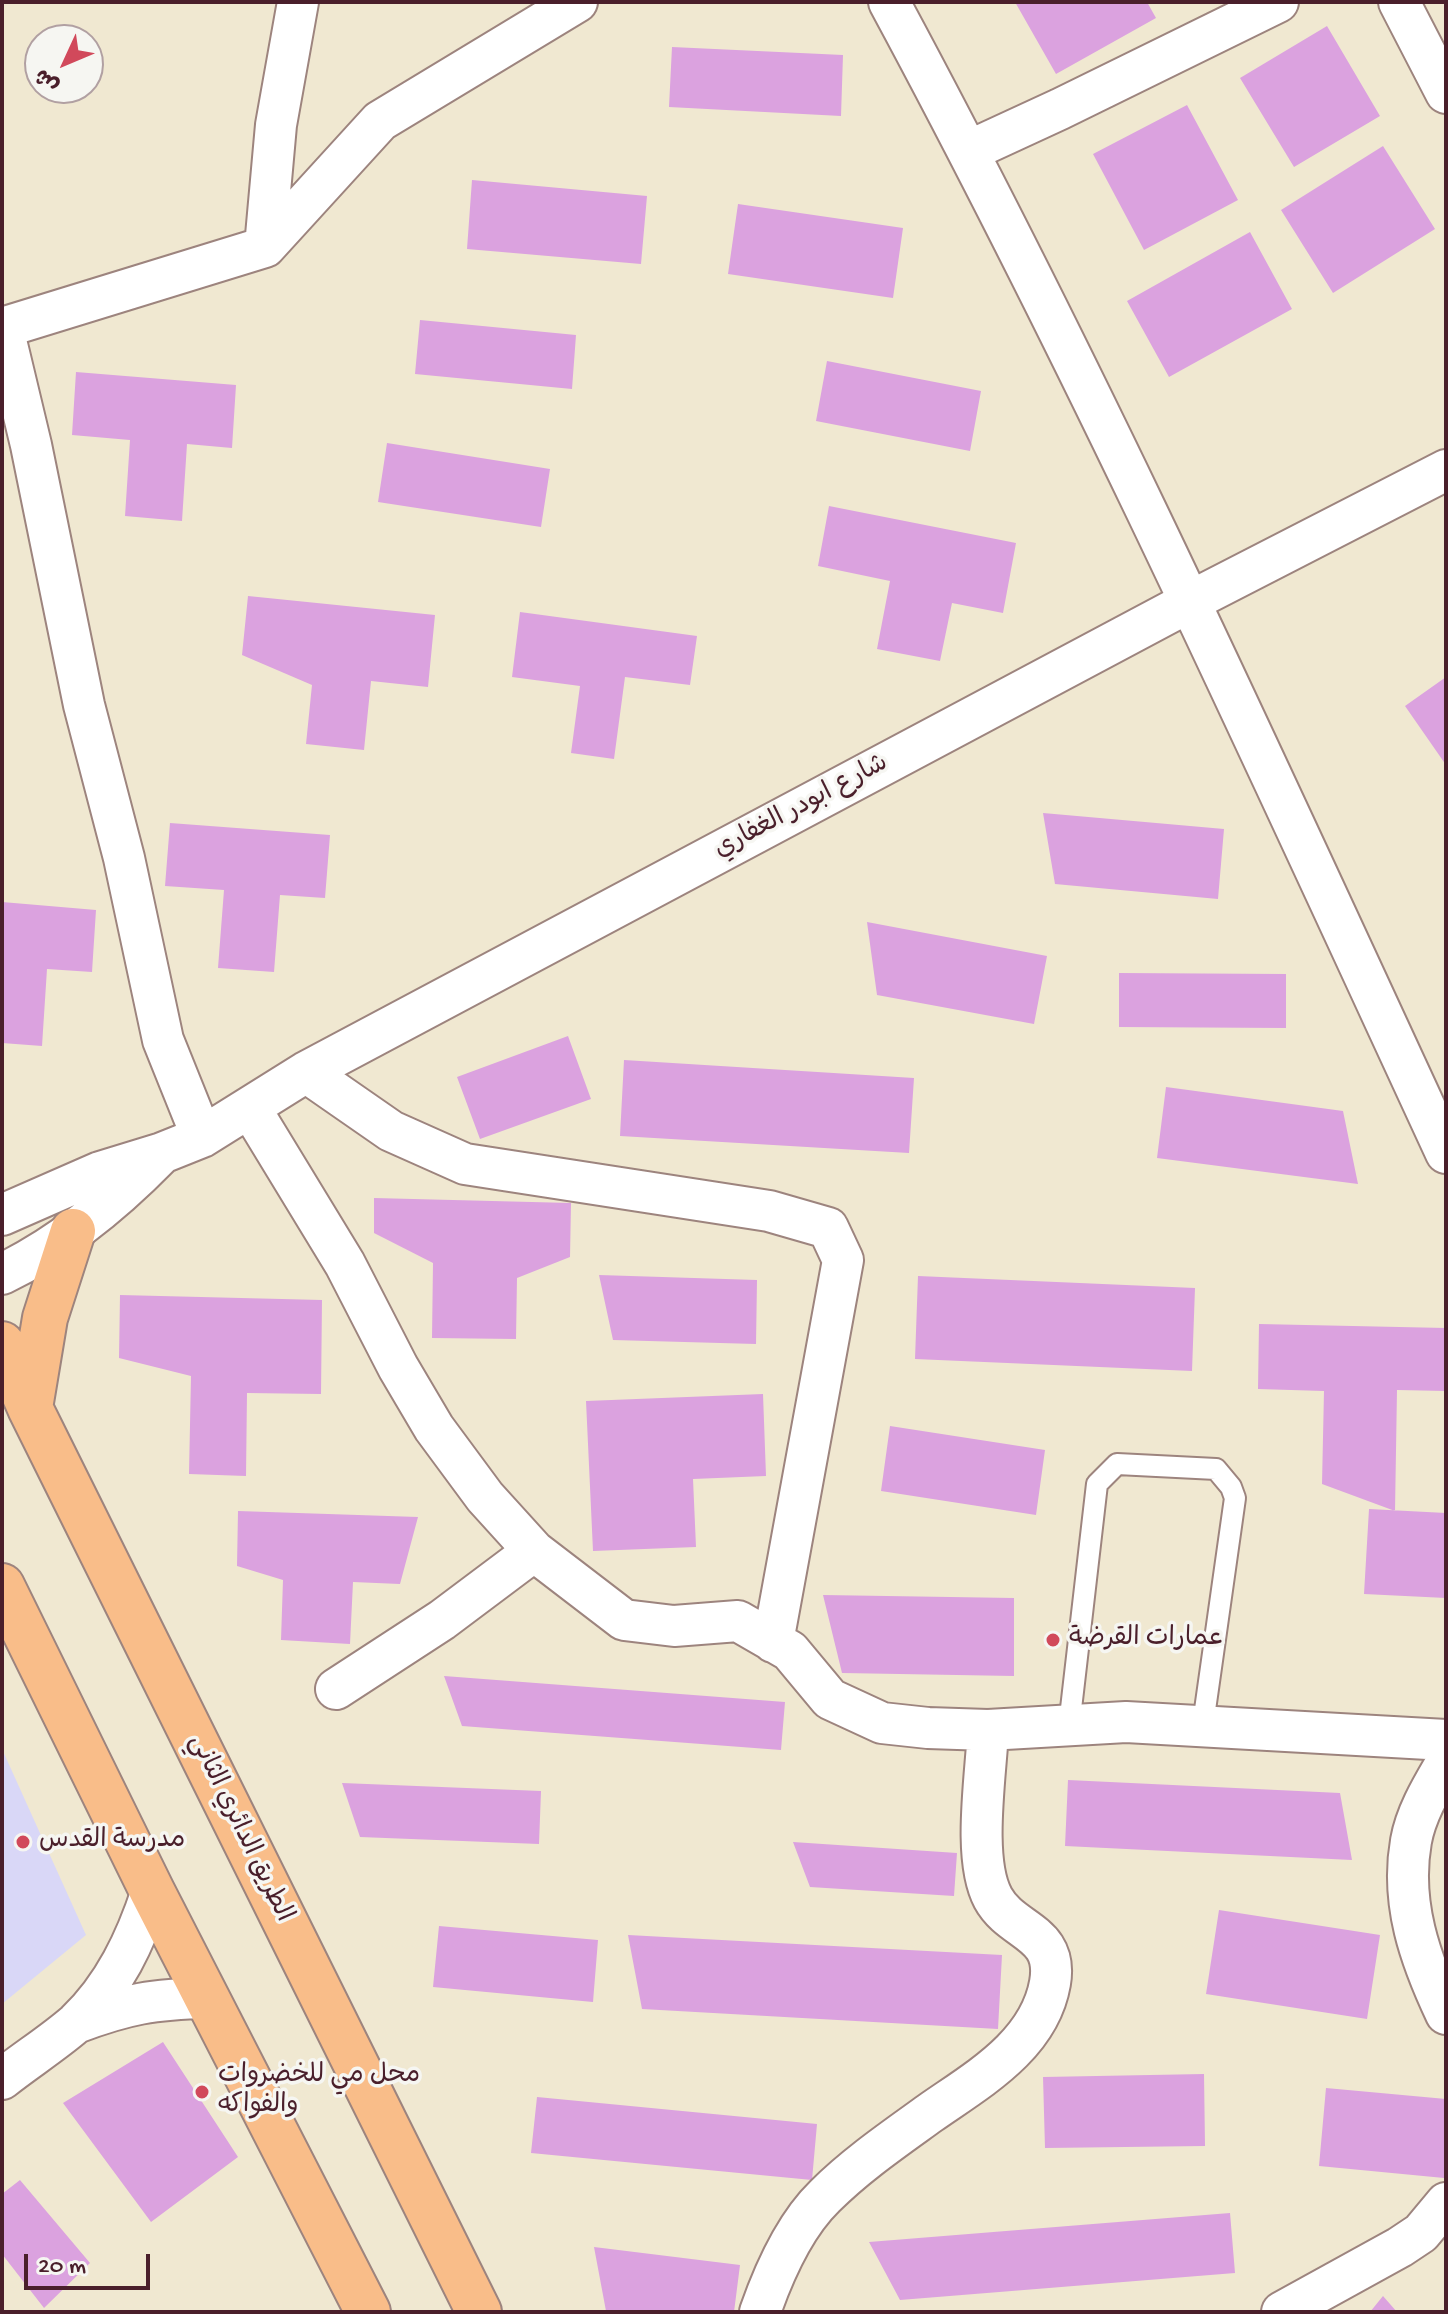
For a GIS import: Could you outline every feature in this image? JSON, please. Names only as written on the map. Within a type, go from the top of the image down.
[{"type":"main road","points":[[30,1408],[45,1318],[73,1231]]},
{"type":"main road","name":"الطريق الدائري الثاني","points":[[2,1344],[30,1408],[479,2312]]},
{"type":"main road","points":[[2,1586],[152,1891],[368,2312]]},
{"type":"street","points":[[265,247],[276,125],[298,2]]},
{"type":"street","points":[[202,1137],[163,1040],[124,858],[84,705],[34,459],[3,328],[265,247],[380,121],[577,2]]},
{"type":"street","points":[[889,2],[969,151],[1191,601],[1446,1153]]},
{"type":"street","points":[[969,151],[1278,2]]},
{"type":"street","points":[[1399,2],[1446,93]]},
{"type":"street","name":"شارع ابودر الغفاري","points":[[2,1215],[100,1172],[202,1137],[306,1072],[1191,601],[1446,470]]},
{"type":"street","points":[[306,1072],[391,1131],[465,1164],[769,1211],[828,1228],[843,1260],[773,1642]]},
{"type":"street","points":[[250,1108],[345,1264],[398,1367],[434,1428],[485,1497],[534,1551],[624,1620],[674,1626],[738,1621],[790,1651],[830,1699],[882,1723],[988,1730],[1126,1722],[1203,1724],[1446,1740]]},
{"type":"street","name":"شارع ابودر الغفاري","points":[[2,1274],[29,1261],[122,1194],[162,1153]]},
{"type":"street","points":[[336,1689],[442,1620],[534,1551]]},
{"type":"street","points":[[760,2312],[772,2278],[799,2230],[823,2197],[875,2153],[1003,2060],[1027,2034],[1043,2007],[1051,1981],[1049,1955],[1035,1934],[1010,1919],[994,1900],[986,1879],[982,1844],[988,1730]]},
{"type":"street","points":[[1446,1763],[1425,1800],[1411,1840],[1408,1877],[1412,1928],[1425,1970],[1446,2014]]},
{"type":"street","points":[[2,2079],[76,2023],[102,1993],[123,1962],[140,1927],[152,1891]]},
{"type":"street","points":[[76,2023],[133,2004],[163,1998],[208,1998]]},
{"type":"street","points":[[1282,2312],[1400,2247],[1421,2233],[1446,2203]]},
{"type":"lane","points":[[1069,1726],[1097,1484],[1117,1464],[1216,1469],[1231,1487],[1235,1498],[1203,1724]]},
{"type":"shaded area","name":"مدرسة القدس","points":[[2,1749],[86,1935],[2,2004]]},
{"type":"building","points":[[1015,2],[1147,2],[1156,18],[1056,74]]},
{"type":"building","points":[[1327,26],[1380,116],[1294,167],[1240,78]]},
{"type":"building","points":[[672,47],[843,55],[841,116],[669,107]]},
{"type":"building","points":[[1187,105],[1238,200],[1144,250],[1093,154]]},
{"type":"building","points":[[1383,146],[1435,229],[1333,293],[1281,210]]},
{"type":"building","points":[[472,180],[647,196],[641,264],[467,249]]},
{"type":"building","points":[[738,204],[903,228],[893,298],[728,274]]},
{"type":"building","points":[[1250,232],[1292,309],[1169,377],[1127,301]]},
{"type":"building","points":[[420,320],[576,335],[572,389],[415,374]]},
{"type":"building","points":[[827,361],[981,391],[970,451],[816,421]]},
{"type":"building","points":[[76,372],[236,385],[232,448],[187,444],[182,521],[125,516],[130,440],[72,435]]},
{"type":"building","points":[[387,443],[550,469],[541,527],[378,502]]},
{"type":"building","points":[[829,506],[1016,543],[1003,613],[952,603],[940,661],[877,649],[890,581],[818,566]]},
{"type":"building","points":[[248,596],[435,615],[428,687],[371,681],[364,750],[306,744],[312,685],[242,655]]},
{"type":"building","points":[[520,612],[697,636],[690,685],[625,677],[614,759],[571,753],[580,686],[512,677]]},
{"type":"building","points":[[1446,677],[1446,765],[1405,706]]},
{"type":"building","points":[[1043,813],[1224,829],[1218,899],[1055,884]]},
{"type":"building","points":[[170,823],[330,835],[325,898],[280,895],[274,972],[218,968],[224,890],[165,886]]},
{"type":"building","points":[[2,902],[96,910],[92,972],[47,969],[42,1046],[2,1043]]},
{"type":"building","points":[[867,922],[1047,956],[1034,1024],[877,995]]},
{"type":"building","points":[[1119,973],[1286,974],[1286,1028],[1119,1027]]},
{"type":"building","points":[[568,1036],[591,1099],[480,1139],[457,1077]]},
{"type":"building","points":[[624,1060],[914,1078],[909,1153],[620,1136]]},
{"type":"building","points":[[1166,1087],[1343,1111],[1358,1184],[1157,1158]]},
{"type":"building","points":[[374,1198],[571,1203],[570,1257],[517,1278],[516,1339],[432,1338],[433,1263],[374,1233]]},
{"type":"building","points":[[599,1275],[757,1280],[756,1344],[613,1340]]},
{"type":"building","points":[[918,1276],[1195,1288],[1192,1371],[915,1359]]},
{"type":"building","points":[[120,1295],[322,1300],[321,1394],[247,1393],[246,1476],[189,1474],[191,1376],[119,1358]]},
{"type":"building","points":[[1259,1324],[1446,1328],[1446,1391],[1397,1390],[1395,1511],[1322,1484],[1324,1391],[1258,1389]]},
{"type":"building","points":[[763,1394],[766,1476],[693,1479],[696,1547],[593,1551],[586,1401]]},
{"type":"building","points":[[890,1426],[1045,1450],[1036,1515],[881,1491]]},
{"type":"building","points":[[1369,1509],[1446,1513],[1446,1598],[1364,1594]]},
{"type":"building","points":[[238,1511],[418,1517],[400,1584],[353,1582],[350,1644],[281,1640],[283,1580],[237,1566]]},
{"type":"building","points":[[823,1595],[1014,1598],[1014,1676],[842,1673]]},
{"type":"building","points":[[444,1676],[785,1702],[781,1750],[462,1726]]},
{"type":"building","points":[[1068,1780],[1340,1793],[1352,1860],[1065,1846]]},
{"type":"building","points":[[342,1783],[541,1791],[539,1844],[360,1837]]},
{"type":"building","points":[[793,1842],[957,1853],[954,1896],[810,1887]]},
{"type":"building","points":[[1219,1910],[1380,1935],[1367,2019],[1206,1994]]},
{"type":"building","points":[[439,1926],[598,1940],[593,2002],[433,1987]]},
{"type":"building","points":[[628,1935],[1002,1955],[998,2029],[642,2009]]},
{"type":"building","points":[[163,2042],[238,2157],[151,2222],[63,2103]]},
{"type":"building","points":[[1204,2074],[1205,2146],[1045,2148],[1043,2077]]},
{"type":"building","points":[[1326,2088],[1446,2099],[1444,2178],[1319,2166]]},
{"type":"building","points":[[537,2097],[817,2124],[812,2180],[531,2153]]},
{"type":"building","points":[[20,2180],[90,2263],[44,2308],[2,2254],[2,2194]]},
{"type":"building","points":[[1230,2213],[1235,2273],[900,2300],[869,2242]]},
{"type":"building","points":[[594,2247],[740,2265],[734,2312],[606,2311]]},
{"type":"building","points":[[1383,2296],[1397,2312],[1370,2312]]},
{"type":"place","name":"عمارات القرضة","points":[[1053,1640]]},
{"type":"place","name":"مدرسة القدس","points":[[23,1842]]},
{"type":"place","name":"محل مي للخضروات والفواكه","points":[[202,2092]]}]
